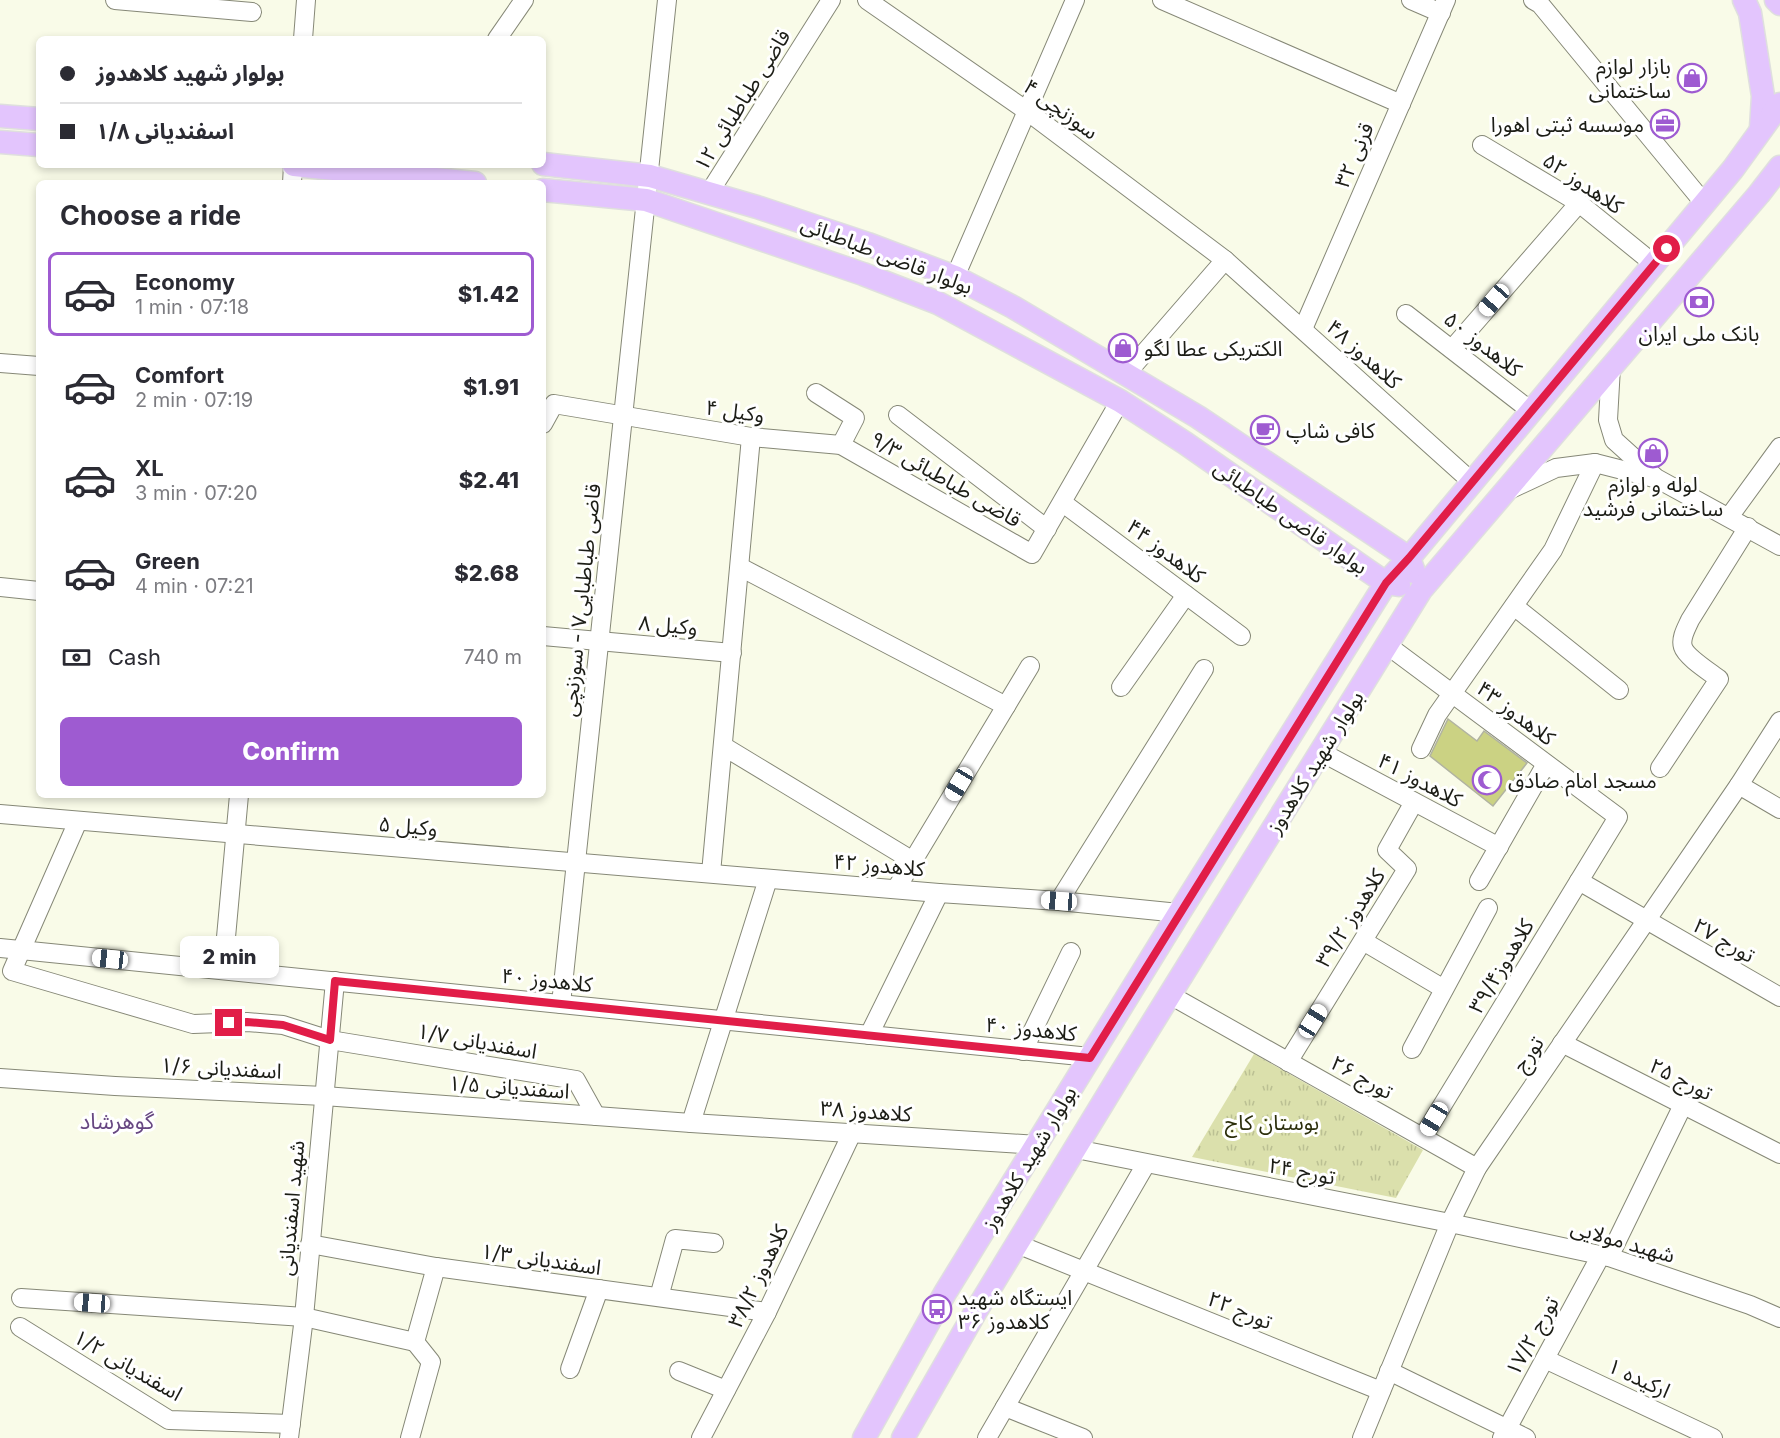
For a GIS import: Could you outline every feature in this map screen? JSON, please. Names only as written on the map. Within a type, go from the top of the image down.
[{"type":"main road","points":[[1744,0],[1750,13],[1763,96],[1761,129]]},
{"type":"main road","points":[[1776,0],[1780,4]]},
{"type":"main road","name":"بولوار شهید کلاهدوز","points":[[864,1438],[945,1293],[1386,583],[1733,169],[1780,104]]},
{"type":"main road","points":[[0,116],[36,119]]},
{"type":"main road","points":[[0,142],[36,145]]},
{"type":"main road","name":"بولوار قاضی طباطبائی","points":[[546,164],[650,176],[868,244],[955,277],[1013,307],[1198,417],[1409,558]]},
{"type":"main road","name":"بولوار شهید کلاهدوز","points":[[903,1438],[1017,1244],[1422,590],[1760,194],[1780,167]]},
{"type":"main road","points":[[323,168],[445,180]]},
{"type":"main road","points":[[1733,169],[1760,194]]},
{"type":"main road","name":"بولوار قاضی طباطبائی","points":[[546,190],[646,200],[843,267],[938,303],[1120,401],[1185,443],[1386,583],[1422,590]]},
{"type":"main road","points":[[1409,558],[1422,590]]},
{"type":"street","points":[[116,0],[252,12]]},
{"type":"street","points":[[303,36],[306,0]]},
{"type":"street","points":[[498,36],[524,0]]},
{"type":"street","name":"قاضی طباطبایی۷ - سوزنچی","points":[[561,1004],[667,0]]},
{"type":"street","name":"قاضی طباطبائی ۱۲","points":[[709,193],[831,0]]},
{"type":"street","name":"سوزنچی ۴","points":[[867,0],[1027,111],[1225,260]]},
{"type":"street","points":[[955,277],[1075,0]]},
{"type":"street","points":[[1162,0],[1401,104]]},
{"type":"street","points":[[1411,0],[1444,6]]},
{"type":"street","points":[[1533,0],[1540,4],[1704,203]]},
{"type":"street","name":"قرنی ۳۲","points":[[1303,329],[1444,6]]},
{"type":"street","name":"کلاهدوز ۵۲","points":[[1482,145],[1579,202],[1654,264]]},
{"type":"street","points":[[1452,349],[1579,202]]},
{"type":"street","points":[[1126,374],[1225,260]]},
{"type":"street","name":"کلاهدوز ۴۸","points":[[1225,260],[1472,482]]},
{"type":"street","name":"کلاهدوز ۵۰","points":[[1406,314],[1531,411]]},
{"type":"street","points":[[0,363],[36,366]]},
{"type":"street","points":[[1611,367],[1608,420],[1614,440],[1656,478],[1780,546]]},
{"type":"street","name":"قاضی طباطبائی ۹/۳","points":[[816,393],[855,418],[841,445],[1032,554],[1047,529]]},
{"type":"street","points":[[898,416],[1047,529],[1120,401]]},
{"type":"street","name":"وکيل ۴","points":[[546,419],[554,404],[751,437],[841,445]]},
{"type":"street","points":[[711,873],[751,437]]},
{"type":"street","points":[[1729,517],[1780,447]]},
{"type":"street","points":[[1504,492],[1556,468],[1594,463],[1656,478]]},
{"type":"street","points":[[1421,749],[1437,715],[1553,550],[1594,463]]},
{"type":"street","name":"کلاهدوز ۴۴","points":[[1063,503],[1242,636]]},
{"type":"street","points":[[1660,768],[1719,679],[1691,657],[1683,647],[1683,636],[1690,620],[1748,527]]},
{"type":"street","points":[[740,567],[1005,706]]},
{"type":"street","points":[[0,587],[36,591]]},
{"type":"street","points":[[1121,687],[1186,595]]},
{"type":"street","points":[[1514,606],[1619,690]]},
{"type":"street","name":"وکيل ۸","points":[[546,636],[732,653]]},
{"type":"street","name":"کلاهدوز ۴۳","points":[[1387,645],[1617,817]]},
{"type":"street","points":[[896,889],[1030,666]]},
{"type":"street","points":[[1059,901],[1204,669]]},
{"type":"street","name":"تورج","points":[[1362,1438],[1450,1222],[1477,1168],[1739,785],[1780,721]]},
{"type":"street","points":[[723,746],[913,861]]},
{"type":"street","name":"کلاهدوز ۴۱","points":[[1321,752],[1499,847]]},
{"type":"street","points":[[1479,881],[1546,764]]},
{"type":"street","points":[[1739,785],[1780,809]]},
{"type":"street","points":[[224,970],[239,798]]},
{"type":"street","name":"کلاهدوز ۳۹/۲","points":[[1288,1062],[1407,869],[1387,850],[1414,802]]},
{"type":"street","name":"وکيل ۵","points":[[0,814],[576,862]]},
{"type":"street","name":"کلاهدوز۳۹/۴","points":[[1423,1137],[1617,817]]},
{"type":"street","points":[[78,821],[12,970],[193,1024],[247,1022],[283,1025],[330,1040]]},
{"type":"street","name":"کلاهدوز ۴۲","points":[[576,862],[1059,901],[1179,913]]},
{"type":"street","points":[[691,1123],[768,879]]},
{"type":"street","name":"تورج ۲۷","points":[[1578,881],[1780,998]]},
{"type":"street","points":[[869,1035],[939,893]]},
{"type":"street","points":[[1412,1049],[1488,908]]},
{"type":"street","points":[[1363,941],[1444,989]]},
{"type":"street","name":"کلاهدوز ۴۰","points":[[0,948],[1090,1058]]},
{"type":"street","points":[[1023,1051],[1071,952]]},
{"type":"street","name":"شهید اسفندیانی","points":[[290,1431],[304,1317],[335,981]]},
{"type":"street","name":"تورج ۲۶","points":[[1170,995],[1477,1168]]},
{"type":"street","name":"۱/۷ اسفندیانی","points":[[330,1040],[576,1080],[596,1116]]},
{"type":"street","name":"تورج ۲۵","points":[[1563,1043],[1780,1154]]},
{"type":"street","name":"اسفندیانی ۱/۶","points":[[0,1078],[324,1096]]},
{"type":"street","name":"اسفندیانی ۱/۵","points":[[324,1096],[691,1123]]},
{"type":"street","name":"تورج ۱۷/۲","points":[[1504,1433],[1605,1256],[1683,1105]]},
{"type":"street","name":"کلاهدوز ۳۸","points":[[691,1123],[1038,1145]]},
{"type":"street","name":"کلاهدوز ۳۸/۲","points":[[701,1438],[767,1312],[852,1133]]},
{"type":"street","name":"تورج ۲۴","points":[[1076,1149],[1450,1222]]},
{"type":"street","points":[[987,1438],[1146,1164]]},
{"type":"street","name":"شهید مولایی","points":[[1450,1222],[1605,1256],[1750,1305],[1780,1318]]},
{"type":"street","points":[[659,1297],[675,1239],[714,1244]]},
{"type":"street","name":"اسفندیانی ۱/۳","points":[[310,1244],[436,1267],[767,1312]]},
{"type":"street","name":"تورج ۲۲","points":[[1017,1244],[1381,1391]]},
{"type":"street","points":[[415,1342],[436,1267]]},
{"type":"street","points":[[570,1369],[598,1289]]},
{"type":"street","points":[[21,1298],[304,1317],[415,1342],[431,1362],[410,1438]]},
{"type":"street","name":"اسفندیانی ۱/۲","points":[[20,1327],[169,1420],[290,1431]]},
{"type":"street","name":"ارکیده ۱","points":[[1545,1359],[1713,1438]]},
{"type":"street","points":[[679,1371],[726,1390]]},
{"type":"street","points":[[1389,1371],[1504,1433],[1526,1438]]},
{"type":"street","points":[[1005,1407],[1083,1438]]},
{"type":"green space","name":"بوستان کاج","points":[[1254,1054],[1423,1150],[1396,1198],[1192,1157]]},
{"type":"building","name":"مسجد امام صادق","points":[[1448,719],[1477,741],[1484,731],[1527,763],[1493,806],[1430,756]]},
{"type":"place","name":"بازار لوازم ساختمانی","points":[[1692,78]]},
{"type":"place","name":"موسسه ثبتی اهورا","points":[[1665,124]]},
{"type":"place","name":"بانک ملی ایران","points":[[1699,302]]},
{"type":"place","name":"الکتریکی عطا لگو","points":[[1123,348]]},
{"type":"place","name":"کافی شاپ","points":[[1265,430]]},
{"type":"place","name":"لوله و لوازم ساختمانی فرشید","points":[[1653,453]]},
{"type":"place","name":"مسجد امام صادق","points":[[1487,780]]},
{"type":"place","name":"ایستگاه شهید کلاهدوز ۳۶","points":[[937,1309]]},
{"type":"district","name":"گوهرشاد","points":[[117,1121]]},
{"type":"route","points":[[229,1023],[283,1025],[330,1040],[335,981],[1090,1058],[1386,583],[1667,249]]}]
